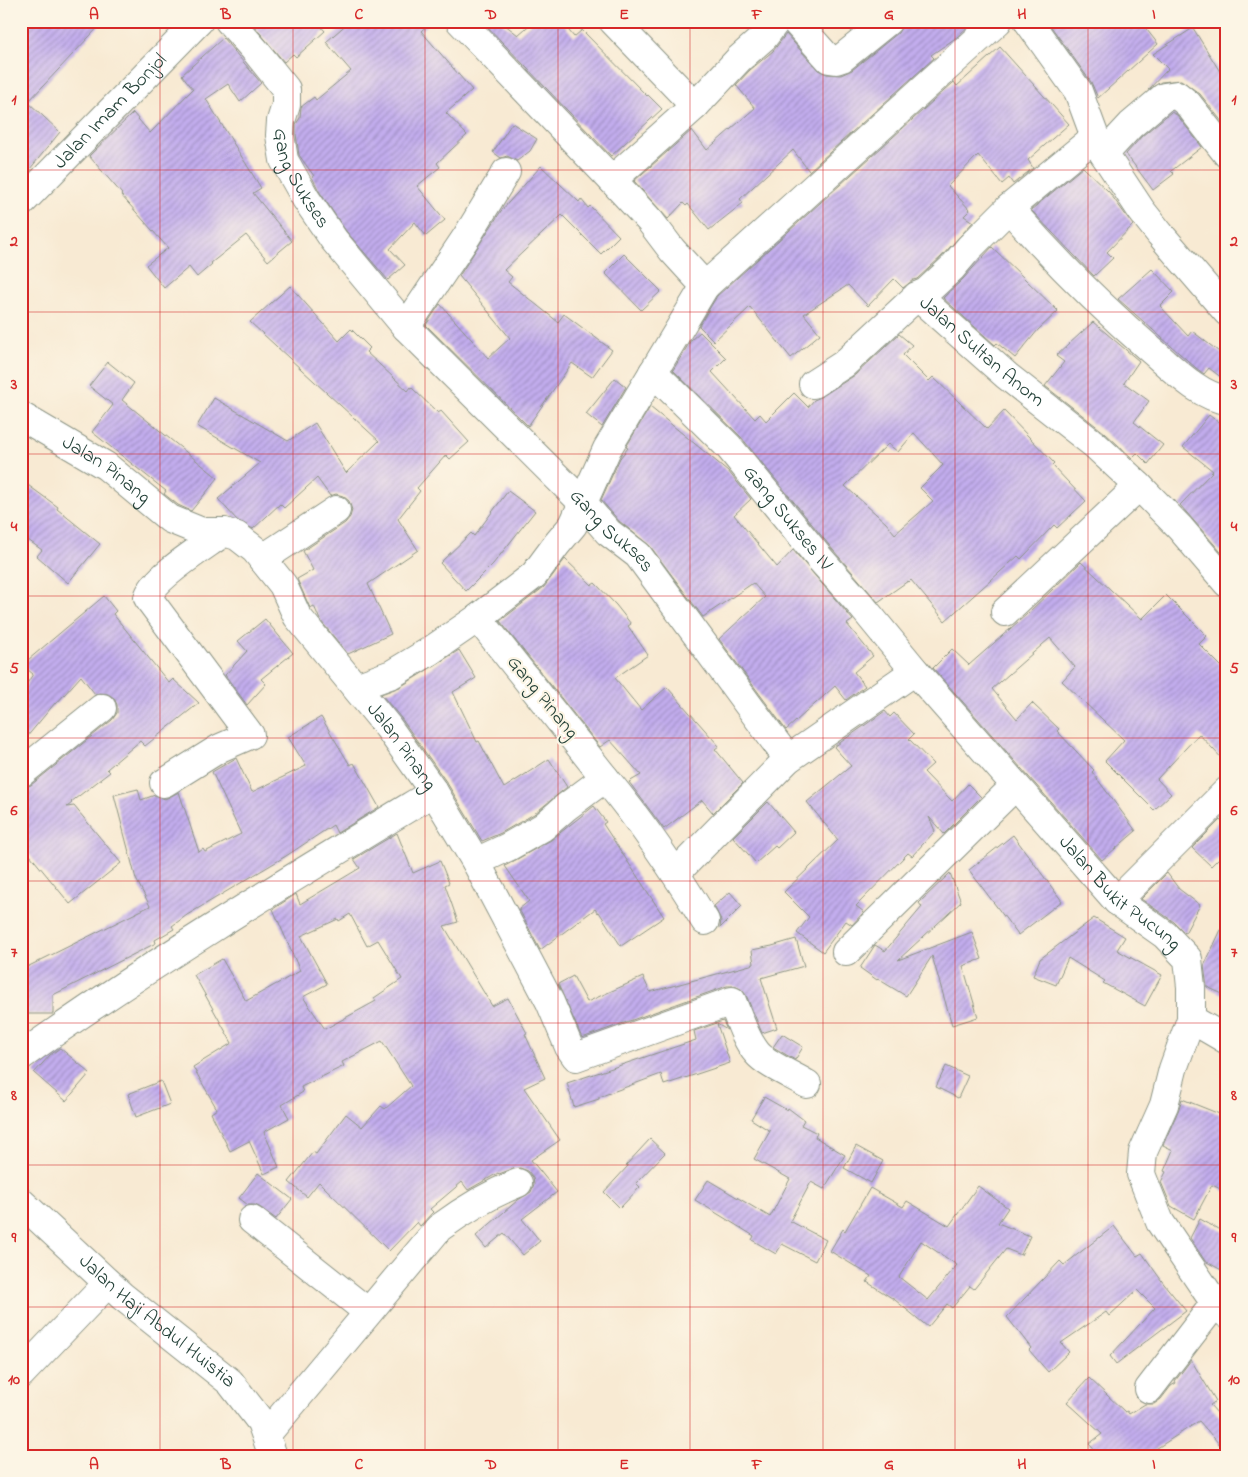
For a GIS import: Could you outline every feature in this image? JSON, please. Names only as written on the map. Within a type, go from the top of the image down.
[{"type":"main road","name":"Gang Sukses","points":[[229,21],[254,48],[286,89],[286,105],[281,121],[280,136],[284,160],[306,199],[334,240],[406,328],[582,502],[608,532],[638,555],[788,759]]},
{"type":"main road","points":[[460,21],[650,221],[672,250],[705,286]]},
{"type":"main road","points":[[613,21],[695,106]]},
{"type":"main road","points":[[612,180],[695,106],[739,59],[764,37],[776,21]]},
{"type":"main road","points":[[795,21],[829,58],[836,60],[842,58],[888,21]]},
{"type":"main road","points":[[356,687],[392,674],[430,651],[478,618],[534,575],[573,525],[607,449],[705,286],[998,21]]},
{"type":"main road","points":[[1028,21],[1078,91],[1099,145],[1160,234],[1227,312]]},
{"type":"main road","name":"Jalan Imam Bonjol","points":[[21,202],[197,22]]},
{"type":"main road","name":"Jalan Sultan Anom","points":[[1227,154],[1188,104],[1178,95],[1164,97],[1131,125],[1009,208],[952,268],[926,292],[917,296],[1007,376],[1094,445],[1139,486],[1180,528],[1227,583]]},
{"type":"main road","points":[[406,328],[467,236],[506,172]]},
{"type":"main road","points":[[1009,208],[1073,279],[1119,322],[1171,367],[1208,395],[1227,400]]},
{"type":"main road","points":[[813,384],[844,364],[917,296]]},
{"type":"main road","name":"Gang Sukses IV","points":[[653,372],[729,447],[915,671]]},
{"type":"main road","name":"Jalan Pinang","points":[[21,416],[106,466],[170,518],[202,532],[224,532],[237,536],[255,550],[283,585],[297,616],[388,727],[434,792],[476,862],[550,1002],[569,1047],[576,1057],[732,1001],[744,1030],[757,1054],[807,1084]]},
{"type":"main road","points":[[1005,612],[1139,486]]},
{"type":"main road","points":[[262,559],[336,510]]},
{"type":"main road","points":[[164,783],[220,748],[250,735],[148,598],[154,586],[169,571],[224,532]]},
{"type":"main road","name":"Gang Pinang","points":[[478,618],[626,803],[676,873],[705,921]]},
{"type":"main road","points":[[676,873],[788,759],[915,671]]},
{"type":"main road","name":"Jalan Bukit Pucung","points":[[915,671],[1117,901],[1164,935],[1188,959],[1191,987],[1191,1019],[1173,1069],[1164,1105],[1143,1152],[1141,1174],[1160,1222],[1222,1308]]},
{"type":"main road","points":[[25,764],[102,708]]},
{"type":"main road","points":[[476,862],[508,847],[543,827],[566,807],[606,778]]},
{"type":"main road","points":[[846,952],[1015,786]]},
{"type":"main road","points":[[1117,901],[1227,791]]},
{"type":"main road","points":[[21,1056],[228,917],[434,792]]},
{"type":"main road","points":[[1191,1019],[1227,1040]]},
{"type":"main road","points":[[270,1445],[368,1312],[439,1228],[469,1206],[518,1183]]},
{"type":"main road","name":"Jalan Haji Abdul Huistia","points":[[21,1202],[108,1284],[230,1382],[261,1422],[270,1445]]},
{"type":"main road","points":[[252,1220],[368,1312]]},
{"type":"main road","points":[[21,1374],[108,1284]]},
{"type":"main road","points":[[1149,1389],[1222,1308]]},
{"type":"building","points":[[21,21],[104,21],[28,102],[60,132],[21,180]]},
{"type":"building","points":[[250,21],[316,21],[325,31],[296,57],[293,54],[284,62]]},
{"type":"building","points":[[350,21],[432,21],[421,31],[472,90],[446,113],[467,135],[437,163],[440,167],[417,186],[445,220],[426,236],[415,222],[390,249],[405,265],[388,280],[346,231],[319,191],[312,177],[314,176],[299,155],[296,124],[300,118],[301,107],[314,97],[316,100],[351,71],[326,42]]},
{"type":"building","points":[[482,21],[500,21],[518,35],[534,21],[561,21],[574,37],[582,30],[662,109],[611,156]]},
{"type":"building","points":[[905,21],[974,21],[957,37],[931,55],[934,58],[809,171],[793,150],[740,199],[743,203],[709,230],[688,204],[686,206],[683,203],[668,219],[634,181],[692,130],[707,150],[755,108],[736,85],[750,70],[773,51],[786,34],[818,70],[827,74],[841,75],[852,70],[898,33]]},
{"type":"building","points":[[1047,21],[1140,21],[1158,44],[1098,98],[1091,82]]},
{"type":"building","points":[[1193,28],[1227,83],[1227,128],[1200,94],[1181,80],[1161,82],[1148,90],[1168,69],[1153,54]]},
{"type":"building","points":[[223,38],[261,83],[240,102],[228,84],[206,99],[261,188],[253,193],[292,241],[268,261],[246,235],[211,263],[197,277],[189,267],[164,288],[146,265],[168,248],[89,156],[133,113],[150,133],[193,89],[182,75]]},
{"type":"building","points":[[1000,47],[1069,124],[1028,160],[1033,168],[1013,184],[1009,178],[1002,184],[978,155],[948,186],[970,210],[964,216],[973,222],[941,257],[917,279],[903,288],[894,279],[868,306],[848,285],[804,314],[820,334],[791,358],[750,307],[714,341],[699,326],[717,296],[954,82],[957,86]]},
{"type":"building","points":[[1171,112],[1177,115],[1202,147],[1171,171],[1174,174],[1153,190],[1126,154],[1142,136]]},
{"type":"building","points":[[512,123],[537,139],[530,151],[517,161],[507,156],[501,158],[493,152]]},
{"type":"building","points":[[541,166],[579,202],[581,199],[588,208],[590,206],[619,236],[601,254],[562,215],[504,270],[512,277],[508,282],[558,322],[564,314],[612,350],[592,377],[572,363],[528,426],[426,325],[440,304],[488,358],[510,338],[459,276],[501,211]]},
{"type":"building","points":[[1083,167],[1109,192],[1133,225],[1107,252],[1113,258],[1094,276],[1031,210]]},
{"type":"building","points":[[992,247],[1058,311],[1038,330],[1015,358],[997,343],[995,345],[943,298]]},
{"type":"building","points":[[624,254],[661,291],[641,310],[605,273]]},
{"type":"building","points":[[1152,269],[1174,292],[1160,306],[1188,336],[1192,331],[1227,358],[1227,382],[1209,368],[1204,374],[1196,368],[1118,299]]},
{"type":"building","points":[[290,286],[339,341],[351,329],[370,348],[366,352],[408,391],[411,387],[438,413],[441,411],[469,442],[450,459],[446,455],[417,488],[420,491],[398,519],[418,550],[368,584],[391,634],[348,654],[320,620],[314,606],[310,608],[297,579],[313,570],[303,551],[345,523],[350,517],[352,510],[349,501],[343,496],[336,494],[330,496],[317,478],[284,508],[280,504],[253,529],[237,520],[218,499],[260,463],[197,426],[214,398],[288,441],[315,423],[346,473],[379,441],[250,322]]},
{"type":"building","points":[[1093,322],[1139,361],[1124,383],[1149,401],[1134,422],[1163,445],[1148,464],[1137,453],[1132,458],[1105,433],[1045,386],[1064,362],[1056,356]]},
{"type":"building","points":[[700,332],[726,358],[712,372],[755,419],[760,414],[766,421],[794,393],[808,407],[814,400],[855,375],[899,334],[912,345],[903,355],[929,381],[933,377],[987,429],[1004,411],[1054,463],[1052,465],[1086,501],[1057,528],[1054,525],[1021,559],[1018,556],[945,621],[911,580],[878,602],[741,437],[673,370],[691,340]],"holes":[[[914,433],[943,465],[920,488],[933,501],[895,534],[886,523],[845,486],[888,444],[898,452]]]},
{"type":"building","points":[[108,362],[134,383],[122,400],[218,478],[191,511],[178,505],[164,494],[166,491],[92,432],[113,405],[89,386]]},
{"type":"building","points":[[615,378],[626,387],[602,427],[586,414]]},
{"type":"building","points":[[650,407],[728,471],[751,499],[734,515],[777,567],[793,550],[853,620],[847,624],[873,656],[854,672],[865,686],[846,700],[835,686],[786,730],[719,639],[765,597],[753,583],[703,617],[650,546],[619,521],[601,500],[620,458],[628,448],[626,447]]},
{"type":"building","points":[[1209,415],[1227,429],[1227,559],[1180,505],[1213,471],[1183,447]]},
{"type":"building","points":[[21,480],[58,507],[57,509],[100,544],[68,583],[37,556],[42,550],[21,535]]},
{"type":"building","points":[[508,491],[535,511],[493,564],[466,591],[440,563],[471,533],[474,536]]},
{"type":"building","points":[[565,559],[592,585],[595,583],[616,605],[631,624],[628,626],[648,655],[615,678],[641,710],[667,687],[719,746],[715,749],[743,783],[713,813],[702,800],[664,829],[629,782],[641,775],[610,740],[600,747],[500,621],[544,587]]},
{"type":"building","points":[[1081,562],[1142,619],[1166,595],[1207,636],[1199,644],[1227,672],[1227,764],[1199,734],[1157,779],[1171,794],[1154,810],[1105,761],[1124,740],[1062,681],[1075,667],[1050,638],[992,689],[1017,719],[1032,703],[1059,729],[1057,731],[1094,770],[1092,772],[1136,831],[1102,860],[933,668],[952,649],[969,665],[1027,614]]},
{"type":"building","points":[[104,596],[116,611],[113,614],[169,683],[173,679],[199,703],[145,746],[140,741],[107,769],[110,772],[67,807],[74,806],[121,863],[70,904],[21,844],[21,788],[31,785],[112,720],[117,713],[117,705],[114,698],[108,694],[95,694],[81,676],[55,703],[21,744],[21,693],[33,674],[22,665]]},
{"type":"building","points":[[265,619],[293,653],[261,679],[266,684],[247,705],[225,675],[247,651],[238,641]]},
{"type":"building","points":[[459,650],[476,678],[453,692],[477,742],[479,741],[504,788],[549,759],[567,787],[534,814],[501,833],[482,841],[447,783],[401,718],[381,694],[400,687]]},
{"type":"building","points":[[885,711],[890,717],[894,713],[914,734],[909,739],[933,764],[924,772],[952,801],[968,784],[981,797],[944,834],[929,817],[935,831],[912,856],[908,853],[856,906],[864,912],[852,925],[846,921],[823,952],[797,933],[809,917],[784,892],[838,840],[807,802],[851,766],[834,747]]},
{"type":"building","points":[[321,717],[350,765],[354,763],[379,807],[337,833],[333,825],[286,856],[187,915],[172,926],[174,929],[155,940],[156,943],[53,995],[53,1014],[21,1014],[21,970],[150,906],[136,879],[114,795],[138,789],[141,800],[155,795],[165,799],[179,792],[199,852],[203,849],[205,852],[241,834],[212,772],[236,758],[252,792],[306,766],[288,737]]},
{"type":"building","points":[[768,802],[794,832],[777,848],[775,846],[756,863],[733,837]]},
{"type":"building","points":[[594,806],[606,822],[603,824],[664,917],[621,946],[599,912],[595,909],[540,950],[519,909],[529,901],[505,866],[551,840]]},
{"type":"building","points":[[1220,820],[1227,827],[1227,850],[1211,866],[1192,848]]},
{"type":"building","points":[[397,833],[413,873],[440,861],[449,883],[445,885],[458,922],[444,926],[492,1006],[508,998],[527,1033],[525,1034],[545,1078],[524,1088],[560,1140],[531,1160],[557,1192],[522,1219],[540,1241],[523,1255],[504,1233],[486,1248],[476,1236],[518,1200],[531,1192],[534,1184],[533,1177],[528,1171],[520,1168],[498,1173],[468,1190],[462,1182],[430,1209],[433,1212],[420,1226],[417,1222],[389,1251],[319,1182],[307,1197],[289,1182],[313,1152],[316,1154],[346,1114],[362,1127],[381,1106],[385,1109],[411,1086],[382,1041],[342,1062],[344,1066],[301,1087],[303,1092],[282,1105],[289,1118],[264,1132],[279,1167],[264,1174],[249,1141],[230,1151],[211,1113],[217,1109],[193,1067],[232,1043],[194,975],[222,959],[246,1001],[300,971],[273,909],[296,894],[300,904],[360,868],[354,859]],"holes":[[[350,914],[367,946],[378,940],[402,979],[374,998],[376,1001],[325,1029],[303,997],[327,984],[301,936],[338,919],[339,921]]]},
{"type":"building","points":[[1013,835],[1062,901],[1018,935],[969,870]]},
{"type":"building","points":[[950,873],[961,902],[898,960],[972,932],[982,959],[963,966],[978,1017],[952,1025],[932,956],[906,996],[860,968],[875,945],[885,951],[922,907],[919,903]]},
{"type":"building","points":[[1167,873],[1179,889],[1200,905],[1185,933],[1174,922],[1141,899]]},
{"type":"building","points":[[730,892],[742,906],[720,928],[721,920],[714,906]]},
{"type":"building","points":[[1227,917],[1227,996],[1207,987],[1204,966]]},
{"type":"building","points":[[1094,918],[1125,937],[1117,950],[1162,975],[1145,1006],[1103,983],[1105,981],[1068,958],[1056,985],[1033,976],[1040,959]]},
{"type":"building","points":[[796,939],[804,966],[761,978],[777,1028],[762,1033],[746,995],[741,989],[727,986],[582,1038],[558,984],[573,976],[587,1002],[643,977],[650,992],[754,964],[752,950]]},
{"type":"building","points":[[723,1021],[727,1030],[717,1024],[730,1063],[664,1085],[661,1074],[574,1107],[567,1083],[696,1040],[694,1031]]},
{"type":"building","points":[[782,1034],[803,1047],[795,1060],[773,1047]]},
{"type":"building","points":[[60,1048],[90,1073],[66,1101],[34,1073],[50,1055]]},
{"type":"building","points":[[946,1066],[968,1076],[958,1098],[936,1087]]},
{"type":"building","points":[[161,1081],[170,1104],[136,1117],[128,1094]]},
{"type":"building","points":[[764,1097],[787,1110],[788,1108],[804,1120],[801,1125],[817,1133],[815,1137],[845,1155],[824,1189],[811,1182],[790,1221],[826,1240],[815,1261],[782,1244],[776,1254],[752,1240],[754,1236],[695,1200],[708,1180],[770,1217],[790,1179],[754,1159],[770,1131],[751,1119]]},
{"type":"building","points":[[1182,1099],[1227,1117],[1227,1192],[1212,1185],[1194,1219],[1171,1206],[1161,1182],[1173,1150],[1163,1145]]},
{"type":"building","points":[[650,1139],[665,1153],[636,1183],[640,1187],[620,1208],[604,1192]]},
{"type":"building","points":[[856,1146],[883,1161],[871,1183],[844,1168]]},
{"type":"building","points":[[258,1173],[292,1199],[276,1219],[261,1208],[255,1205],[248,1205],[239,1198]]},
{"type":"building","points":[[978,1186],[1008,1208],[998,1223],[1030,1236],[1021,1255],[1006,1249],[974,1289],[970,1286],[952,1308],[947,1304],[928,1327],[895,1300],[867,1282],[871,1276],[830,1251],[843,1229],[845,1231],[870,1188],[903,1207],[907,1201],[949,1226]],"holes":[[[921,1241],[957,1265],[928,1300],[899,1277]]]},
{"type":"building","points":[[1200,1219],[1227,1234],[1227,1273],[1205,1261],[1190,1238]]},
{"type":"building","points":[[1114,1226],[1137,1256],[1142,1253],[1186,1311],[1116,1364],[1110,1356],[1155,1308],[1137,1290],[1109,1316],[1106,1312],[1061,1343],[1069,1352],[1048,1372],[1029,1350],[1031,1348],[1007,1317],[1060,1261],[1064,1265]]},
{"type":"building","points":[[1191,1360],[1216,1401],[1210,1405],[1227,1424],[1227,1453],[1199,1421],[1145,1456],[1100,1456],[1089,1444],[1102,1434],[1067,1402],[1089,1378],[1129,1414],[1145,1404],[1154,1404],[1161,1399],[1171,1386],[1176,1383],[1175,1381]]}]
